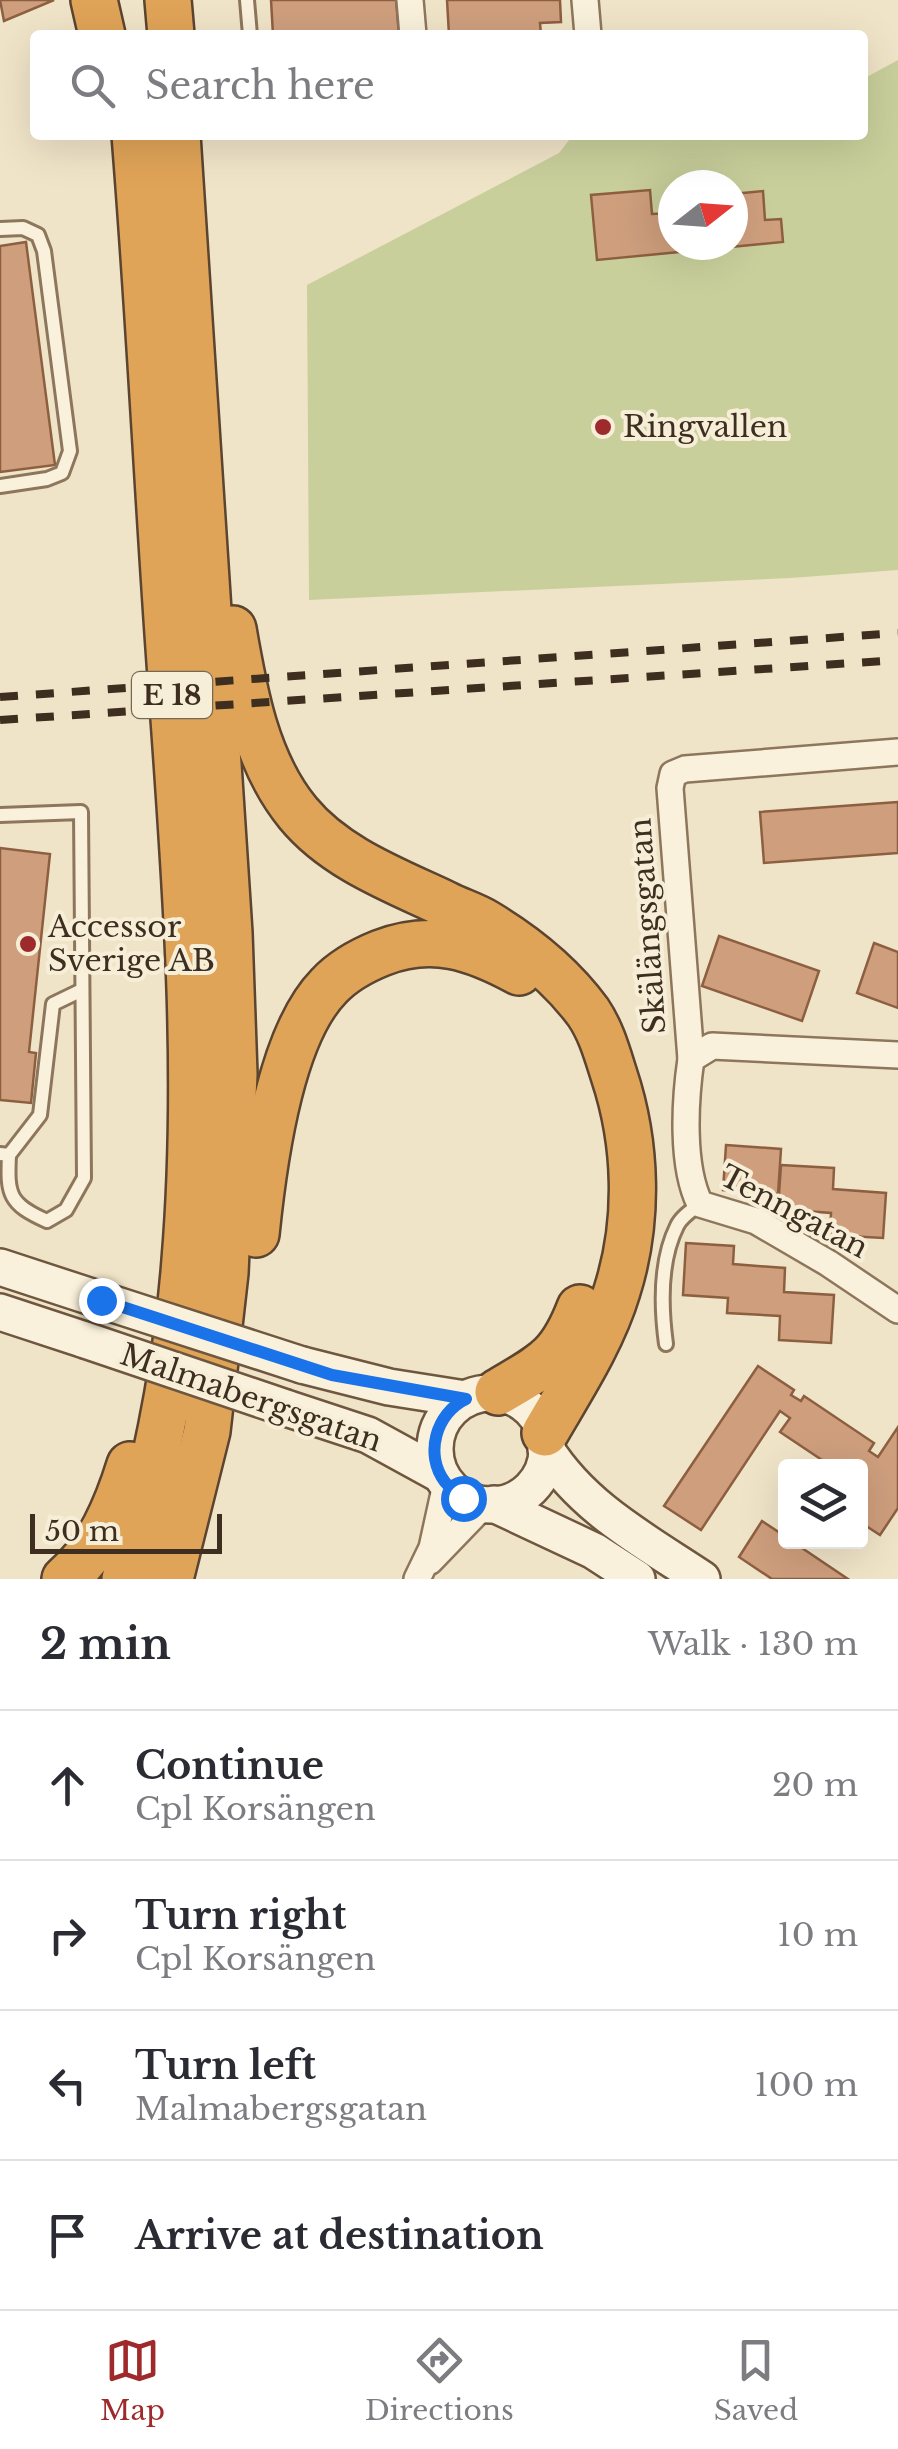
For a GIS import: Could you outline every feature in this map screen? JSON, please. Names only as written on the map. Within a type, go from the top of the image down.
[{"type":"highway","points":[[94,0],[101,30]]},
{"type":"highway","points":[[124,0],[126,30]]},
{"type":"highway","points":[[168,0],[170,30]]},
{"type":"highway","points":[[198,0],[198,30]]},
{"type":"highway","name":"E 18","points":[[128,140],[138,196]]},
{"type":"highway","name":"E 18","points":[[125,1579],[163,1419],[185,1263],[192,1053],[182,840],[135,140]]},
{"type":"highway","name":"E 18","points":[[170,1579],[207,1431],[222,1301],[234,1074],[229,932],[178,140]]},
{"type":"highway","name":"E 18","points":[[184,225],[199,140]]},
{"type":"highway","name":"E 18","points":[[206,563],[229,606],[261,750],[271,774],[300,816],[351,859],[482,920],[529,950],[559,977],[588,1013],[608,1053],[628,1117],[630,1237],[616,1295],[546,1441]]},
{"type":"highway","points":[[222,1301],[251,1279],[261,1187],[283,1082],[296,1040],[328,986],[359,962],[397,947],[428,942],[479,951],[522,974],[550,1001],[568,1027],[588,1066],[602,1128],[604,1172],[597,1252],[588,1287],[564,1345],[551,1360],[482,1396]]},
{"type":"highway","points":[[65,1579],[80,1566],[106,1526],[136,1442],[163,1419]]},
{"type":"main road","name":"Malmabergsgatan","points":[[0,1267],[302,1365],[370,1383],[482,1396]]},
{"type":"main road","name":"Malmabergsgatan","points":[[0,1312],[368,1435],[443,1479]]},
{"type":"main road","points":[[637,1579],[594,1551],[489,1505],[463,1498],[443,1479],[436,1464],[434,1442],[441,1421],[456,1404],[482,1396],[518,1399],[535,1414],[564,1479],[594,1505],[702,1579]]},
{"type":"main road","points":[[489,1505],[506,1503],[526,1493],[540,1476],[546,1441]]},
{"type":"street","points":[[410,0],[413,30]]},
{"type":"street","points":[[585,0],[588,30]]},
{"type":"street","name":"Skälängsgatan","points":[[687,1094],[691,1059],[676,899],[670,788],[674,774],[685,769],[898,752]]},
{"type":"street","name":"Skälängsgatan","points":[[691,1059],[712,1046],[898,1055]]},
{"type":"street","name":"Tenngatan","points":[[687,1094],[690,1184],[700,1204],[756,1222],[828,1263],[898,1310]]},
{"type":"street","points":[[422,1572],[443,1479]]},
{"type":"street","points":[[422,1572],[489,1505]]},
{"type":"lane","points":[[247,0],[250,30]]},
{"type":"lane","points":[[0,229],[22,228],[38,234],[44,250],[70,450],[62,473],[46,480],[0,486]]},
{"type":"lane","points":[[0,815],[81,812],[84,1178],[66,1210],[47,1220],[22,1209],[7,1189],[4,1155],[40,1115],[53,1004],[82,990]]},
{"type":"lane","points":[[666,1344],[662,1313],[666,1266],[678,1223],[700,1204]]},
{"type":"green space","name":"Ringvallen","points":[[898,60],[898,570],[309,600],[307,285],[559,153],[569,140],[868,140],[868,76]]},
{"type":"building","points":[[0,0],[54,0],[4,21]]},
{"type":"building","points":[[271,0],[396,0],[399,30],[273,30]]},
{"type":"building","points":[[447,0],[560,0],[561,22],[540,23],[541,30],[449,30]]},
{"type":"building","points":[[650,190],[652,214],[658,214],[658,254],[597,260],[591,195]]},
{"type":"building","points":[[763,191],[765,220],[781,219],[783,242],[748,245],[748,192]]},
{"type":"building","points":[[26,242],[55,465],[0,472],[0,246]]},
{"type":"building","points":[[898,802],[898,853],[764,863],[760,812]]},
{"type":"building","points":[[0,848],[50,854],[29,1052],[36,1053],[31,1103],[0,1100]]},
{"type":"building","points":[[719,936],[819,971],[802,1021],[702,986]]},
{"type":"building","points":[[874,943],[898,952],[898,1008],[857,993]]},
{"type":"building","points":[[726,1145],[781,1149],[778,1194],[723,1190]]},
{"type":"building","points":[[781,1165],[834,1168],[833,1189],[886,1193],[883,1238],[830,1235],[831,1213],[778,1209]]},
{"type":"building","points":[[686,1243],[734,1246],[733,1264],[785,1268],[784,1292],[834,1295],[831,1343],[779,1340],[780,1316],[727,1313],[728,1298],[683,1295]]},
{"type":"building","points":[[758,1366],[794,1390],[791,1395],[801,1401],[804,1396],[874,1443],[869,1451],[878,1457],[898,1427],[898,1508],[880,1535],[868,1527],[868,1459],[820,1459],[780,1432],[790,1418],[780,1411],[701,1530],[664,1506]]},
{"type":"building","points":[[762,1521],[778,1532],[778,1549],[803,1549],[848,1579],[772,1579],[739,1557]]},
{"type":"railway","points":[[0,697],[898,633]]},
{"type":"railway","points":[[0,720],[898,660]]},
{"type":"place","name":"Ringvallen","points":[[603,427]]},
{"type":"place","name":"Accessor Sverige AB","points":[[28,944]]},
{"type":"route","points":[[101,1300],[332,1375],[466,1399],[441,1421],[434,1442],[441,1475],[463,1498]]}]
